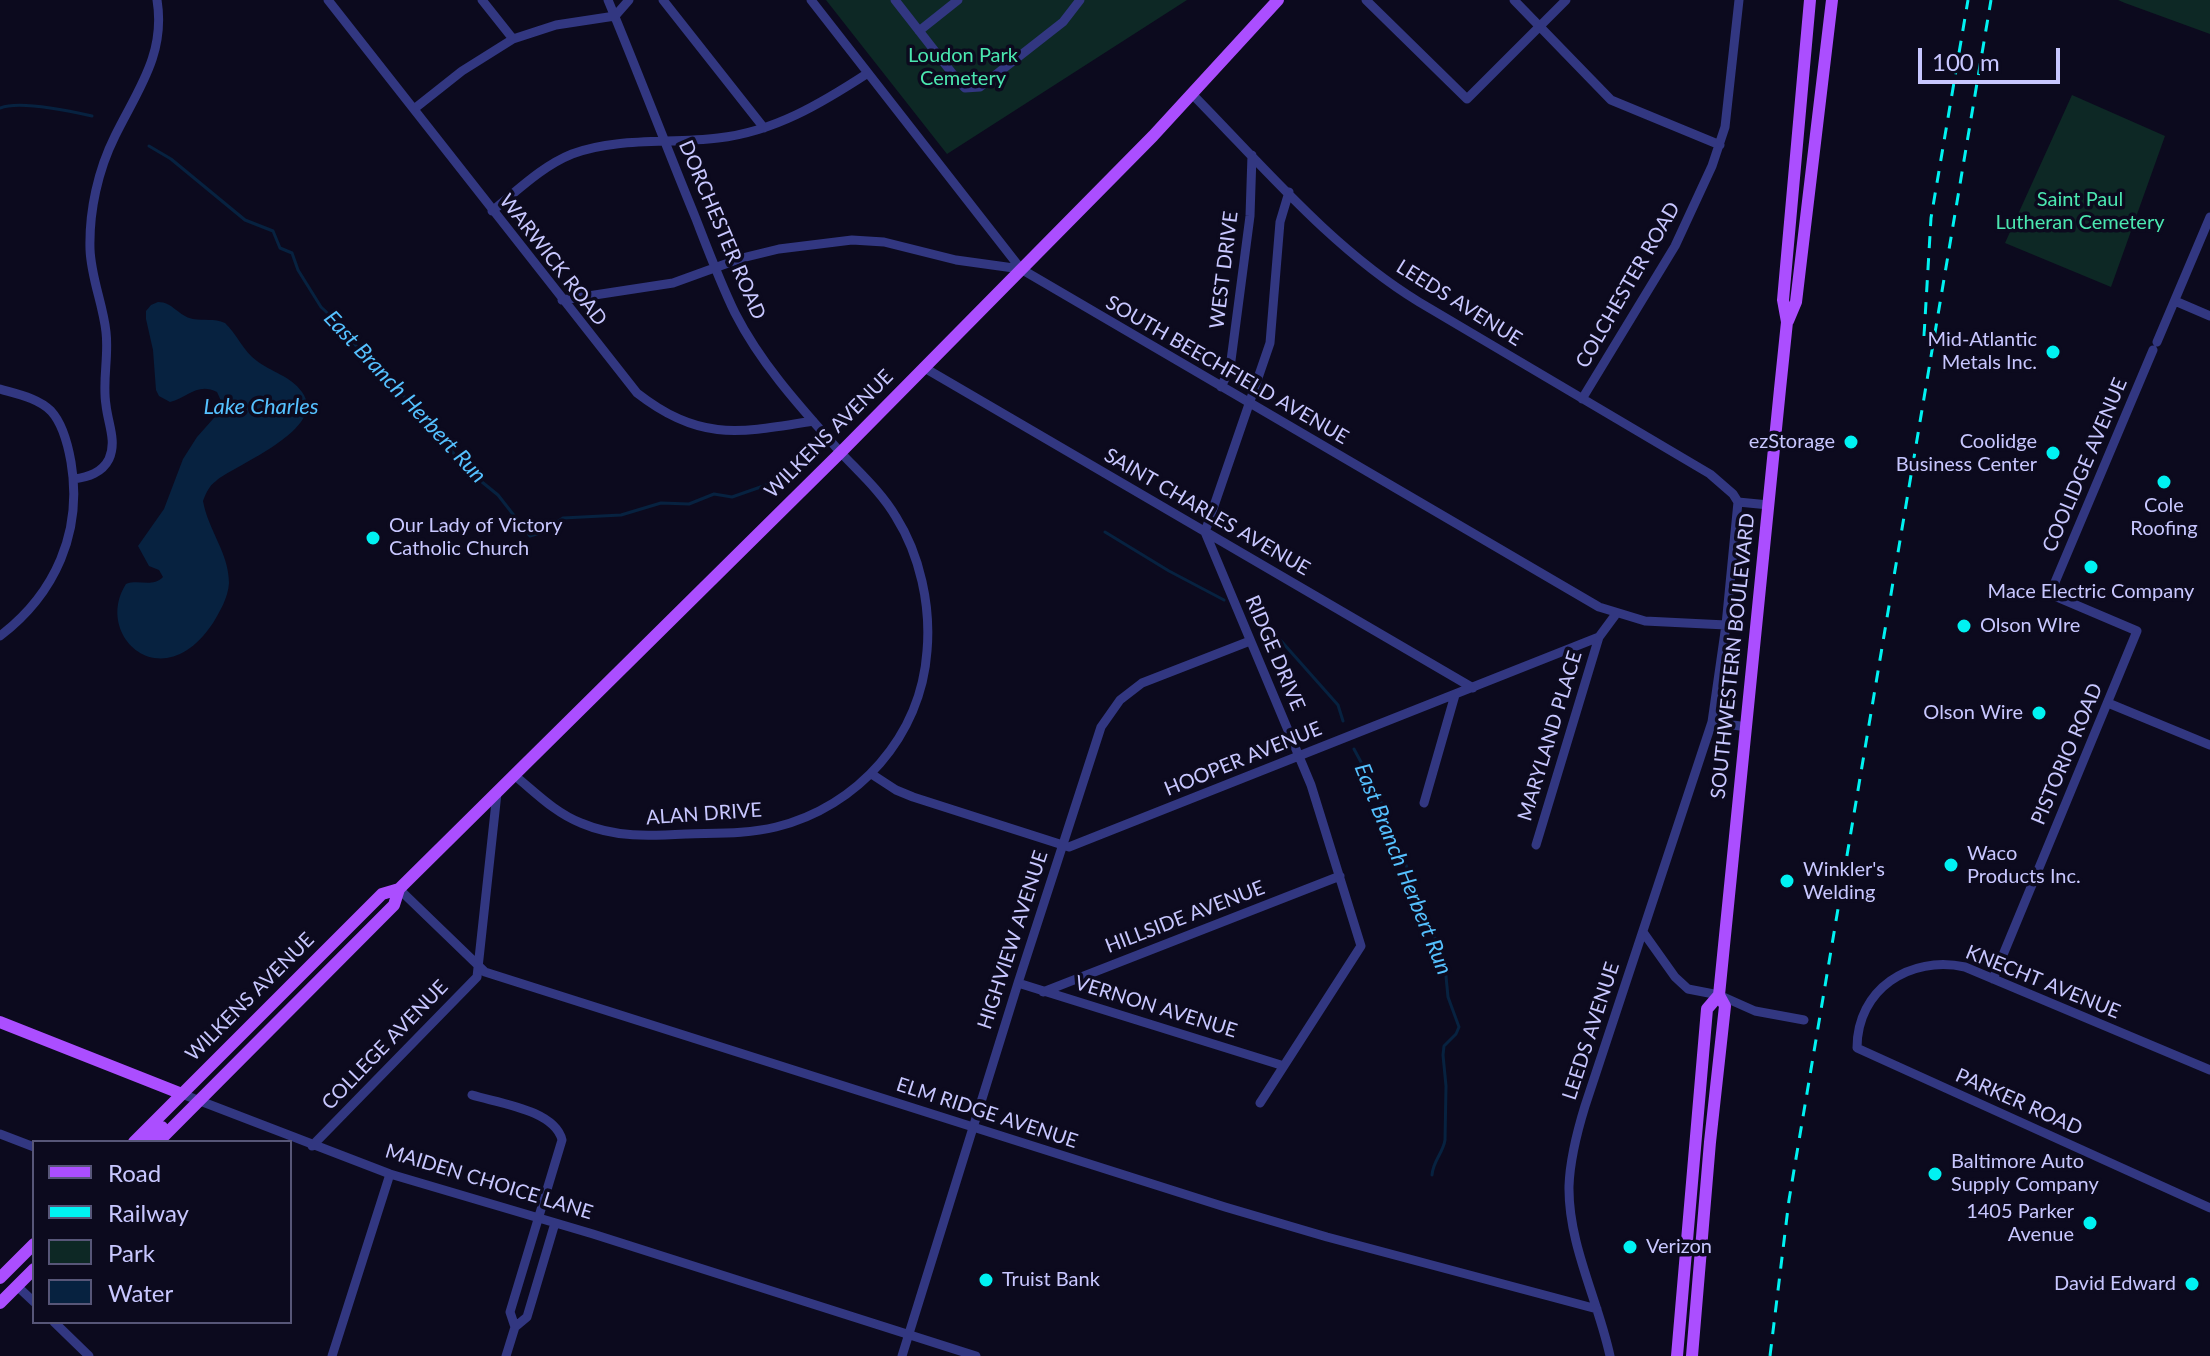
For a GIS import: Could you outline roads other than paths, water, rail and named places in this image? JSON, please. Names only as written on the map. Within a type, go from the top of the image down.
[{"type":"main road","name":"WILKENS AVENUE","points":[[136,1140],[382,894],[399,889],[841,452],[1192,94],[1278,0]]},
{"type":"main road","name":"SOUTHWESTERN BOULEVARD","points":[[1692,1356],[1708,1157],[1725,1006],[1719,995],[1787,322],[1783,300],[1810,0]]},
{"type":"main road","name":"SOUTHWESTERN BOULEVARD","points":[[1787,322],[1796,302],[1832,0]]},
{"type":"main road","name":"WILKENS AVENUE","points":[[160,1140],[394,905],[399,889]]},
{"type":"main road","name":"SOUTHWESTERN BOULEVARD","points":[[1677,1356],[1707,1009],[1719,995]]},
{"type":"main road","name":"MAIDEN CHOICE LANE","points":[[0,1023],[182,1094]]},
{"type":"main road","points":[[149,1140],[171,1117],[182,1094]]},
{"type":"main road","points":[[0,1278],[32,1246]]},
{"type":"main road","points":[[0,1303],[32,1271]]},
{"type":"street","points":[[74,479],[89,476],[105,466],[112,446],[113,435],[105,404],[106,334],[91,261],[91,226],[106,155],[142,87],[155,54],[160,24],[157,0]]},
{"type":"street","name":"WARWICK ROAD","points":[[328,0],[623,379],[654,406],[692,425],[727,431],[744,432],[813,421]]},
{"type":"street","points":[[482,0],[513,39]]},
{"type":"street","name":"DORCHESTER ROAD","points":[[608,0],[734,311],[760,355],[841,452]]},
{"type":"street","points":[[414,109],[462,71],[513,39],[573,21],[615,16],[629,0]]},
{"type":"street","points":[[663,0],[764,128]]},
{"type":"street","name":"SOUTH BEECHFIELD AVENUE","points":[[811,0],[1021,269],[1584,600],[1616,614],[1645,621],[1726,625]]},
{"type":"street","points":[[895,0],[959,82],[965,88],[973,89],[989,82],[1063,22],[1080,0]]},
{"type":"street","points":[[919,31],[958,0]]},
{"type":"street","points":[[1366,0],[1467,99],[1566,0]]},
{"type":"street","points":[[1514,0],[1611,100],[1720,145]]},
{"type":"street","name":"COLCHESTER ROAD","points":[[1582,399],[1675,246],[1720,145],[1725,127],[1739,0]]},
{"type":"street","points":[[492,211],[554,163],[572,154],[613,145],[721,138],[764,128],[818,104],[868,73]]},
{"type":"street","name":"LEEDS AVENUE","points":[[1192,94],[1289,192],[1380,276],[1710,474],[1738,502],[1726,625],[1712,722],[1585,1106],[1571,1163],[1571,1212],[1610,1356]]},
{"type":"street","name":"WEST DRIVE","points":[[1221,387],[1230,368],[1250,216],[1252,155]]},
{"type":"street","points":[[1205,532],[1270,343],[1280,222],[1289,192]]},
{"type":"street","name":"COOLIDGE AVENUE","points":[[2137,631],[2050,594],[2210,217]]},
{"type":"street","points":[[562,300],[673,283],[779,249],[852,240],[884,242],[956,260],[1021,269]]},
{"type":"street","points":[[2175,301],[2210,316]]},
{"type":"street","name":"SAINT CHARLES AVENUE","points":[[923,367],[1473,688]]},
{"type":"street","points":[[0,389],[33,399],[52,412],[68,446],[74,479],[72,523],[61,561],[38,600],[0,636]]},
{"type":"street","name":"ALAN DRIVE","points":[[514,775],[558,811],[578,822],[635,836],[752,831],[778,826],[822,809],[873,775],[912,716],[924,676],[927,622],[920,574],[905,532],[881,495],[841,452]]},
{"type":"street","points":[[1738,502],[1769,505]]},
{"type":"street","name":"RIDGE DRIVE","points":[[1205,532],[1299,756],[1361,946],[1260,1103]]},
{"type":"street","points":[[1599,637],[1616,614]]},
{"type":"street","name":"PISTORIO ROAD","points":[[1993,979],[2137,631]]},
{"type":"street","name":"HOOPER AVENUE","points":[[1062,845],[1069,847],[1599,637]]},
{"type":"street","name":"MARYLAND PLACE","points":[[1536,845],[1599,637]]},
{"type":"street","name":"HIGHVIEW AVENUE","points":[[902,1356],[1101,727],[1120,700],[1142,683],[1250,641]]},
{"type":"street","points":[[1424,803],[1455,695]]},
{"type":"street","points":[[2108,703],[2210,745]]},
{"type":"street","points":[[1712,722],[1747,727]]},
{"type":"street","points":[[873,775],[913,797],[1062,845]]},
{"type":"street","points":[[477,965],[497,793]]},
{"type":"street","name":"HILLSIDE AVENUE","points":[[1043,992],[1340,876]]},
{"type":"street","name":"ELM RIDGE AVENUE","points":[[399,889],[485,972],[973,1129],[1312,1233],[1597,1309]]},
{"type":"street","points":[[1643,932],[1675,977],[1688,989],[1719,995],[1755,1011],[1804,1020]]},
{"type":"street","name":"KNECHT AVENUE","points":[[1857,1048],[1863,1012],[1891,981],[1917,967],[1947,963],[1965,967],[2210,1070]]},
{"type":"street","name":"COLLEGE AVENUE","points":[[312,1146],[477,977],[477,965]]},
{"type":"street","name":"VERNON AVENUE","points":[[1018,983],[1284,1066]]},
{"type":"street","name":"PARKER ROAD","points":[[1857,1048],[2210,1208]]},
{"type":"street","name":"MAIDEN CHOICE LANE","points":[[182,1094],[390,1174],[976,1356]]},
{"type":"street","points":[[472,1095],[547,1118],[557,1128],[562,1146],[510,1312],[515,1327]]},
{"type":"street","points":[[0,1134],[32,1146]]},
{"type":"street","points":[[332,1356],[390,1174]]},
{"type":"street","points":[[506,1356],[515,1327],[527,1317],[555,1223]]},
{"type":"street","points":[[17,1286],[32,1300]]},
{"type":"street","points":[[56,1324],[89,1356]]},
{"type":"water","name":"Lake Charles","points":[[158,302],[197,320],[225,323],[252,357],[287,378],[302,392],[307,406],[303,419],[292,432],[211,485],[203,501],[226,562],[227,594],[213,623],[193,646],[173,657],[154,658],[138,652],[126,639],[118,622],[118,603],[126,584],[150,583],[163,577],[159,570],[149,566],[138,546],[164,509],[183,459],[197,437],[221,410],[222,403],[217,392],[210,389],[193,391],[170,402],[159,396],[146,319],[146,311]]},
{"type":"waterway","name":"East Branch Herbert Run","points":[[0,108],[32,106],[92,116]]},
{"type":"waterway","name":"East Branch Herbert Run","points":[[149,146],[171,159],[245,220],[273,231],[280,248],[292,253],[298,270],[321,307],[382,378],[419,409],[466,469],[498,495],[530,536],[563,518],[621,515],[661,503],[689,504],[714,494],[732,497],[792,476]]},
{"type":"waterway","name":"East Branch Herbert Run","points":[[1105,532],[1224,600]]},
{"type":"waterway","name":"East Branch Herbert Run","points":[[1253,618],[1267,625],[1338,705],[1343,721]]},
{"type":"waterway","name":"East Branch Herbert Run","points":[[1354,749],[1377,792],[1441,953],[1448,997],[1459,1027],[1444,1046],[1445,1140],[1432,1175]]},
{"type":"railway","points":[[1924,336],[1931,218],[1968,0]]},
{"type":"railway","points":[[1770,1356],[1789,1200],[1991,0]]},
{"type":"place","name":"Mid-Atlantic Metals Inc.","points":[[2053,352]]},
{"type":"place","name":"ezStorage","points":[[1851,442]]},
{"type":"place","name":"Coolidge Business Center","points":[[2053,453]]},
{"type":"place","name":"Cole Roofing","points":[[2164,482]]},
{"type":"place","name":"Our Lady of Victory Catholic Church","points":[[373,538]]},
{"type":"place","name":"Mace Electric Company","points":[[2091,567]]},
{"type":"place","name":"Olson WIre","points":[[1964,626]]},
{"type":"place","name":"Olson Wire","points":[[2039,713]]},
{"type":"place","name":"Waco Products Inc.","points":[[1951,865]]},
{"type":"place","name":"Winkler's Welding","points":[[1787,881]]},
{"type":"place","name":"Baltimore Auto Supply Company","points":[[1935,1174]]},
{"type":"place","name":"1405 Parker Avenue","points":[[2090,1223]]},
{"type":"place","name":"Verizon","points":[[1630,1247]]},
{"type":"place","name":"Truist Bank","points":[[986,1280]]},
{"type":"place","name":"David Edward","points":[[2192,1284]]},
{"type":"park label","name":"Loudon Park Cemetery","points":[[963,68]]},
{"type":"park label","name":"Saint Paul Lutheran Cemetery","points":[[2080,212]]}]
